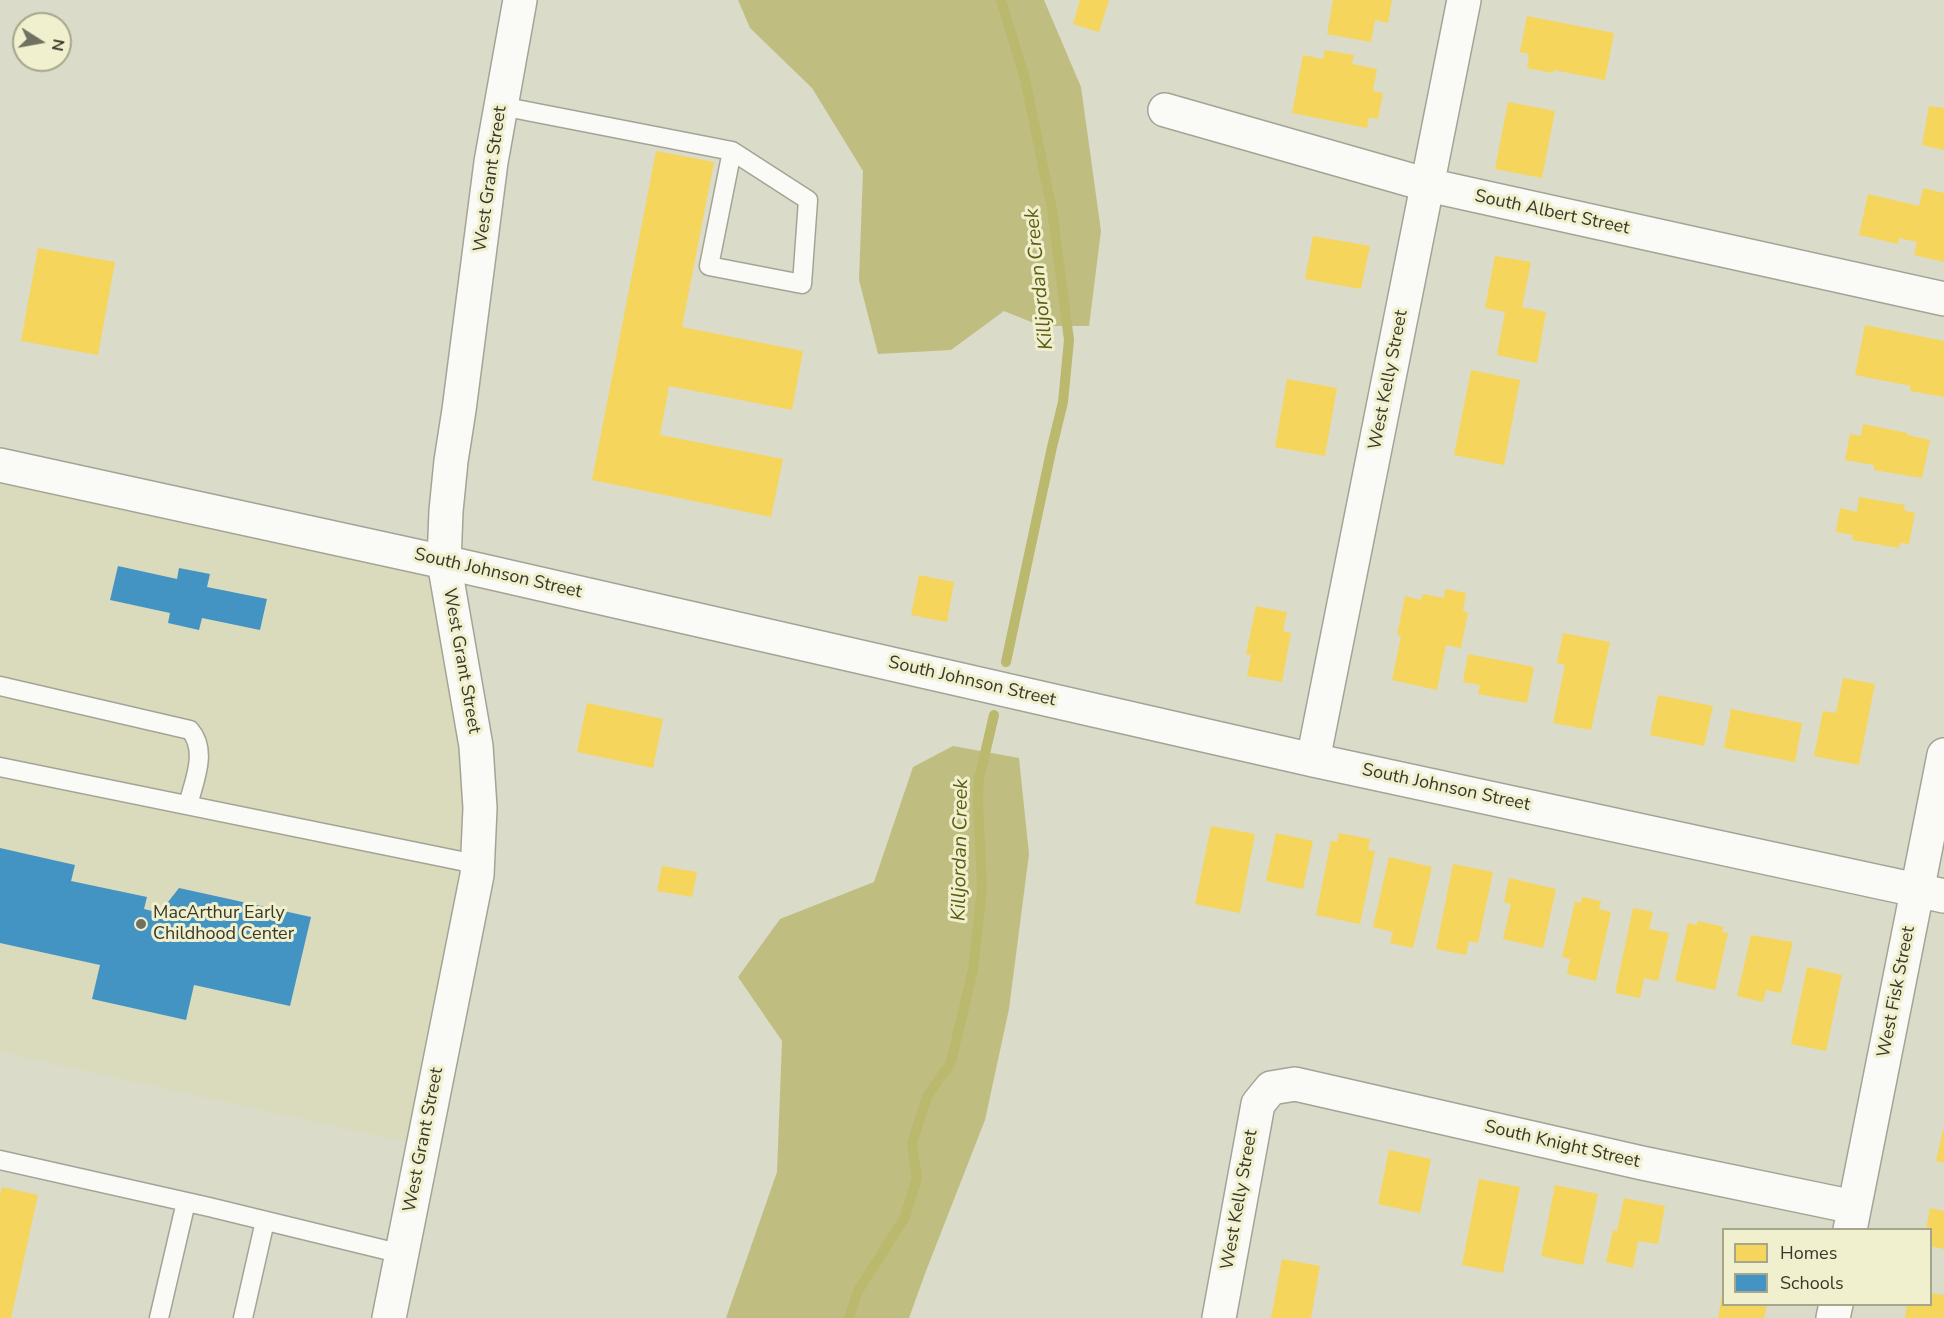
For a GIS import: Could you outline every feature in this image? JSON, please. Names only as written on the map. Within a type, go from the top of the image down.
[{"type":"street","name":"West Grant Street","points":[[389,1318],[477,875],[480,808],[476,746],[444,562],[446,511],[491,162],[520,0]]},
{"type":"street","name":"West Kelly Street","points":[[1313,760],[1464,0]]},
{"type":"street","name":"South Albert Street","points":[[1165,110],[1428,185],[1944,299]]},
{"type":"street","name":"South Johnson Street","points":[[0,465],[444,562],[1313,760],[1931,893]]},
{"type":"street","name":"West Fisk Street","points":[[1852,1218],[1931,893],[1944,754]]},
{"type":"street","name":"South Knight Street","points":[[1271,1088],[1295,1084],[1642,1163],[1852,1218]]},
{"type":"street","name":"West Kelly Street","points":[[1219,1318],[1258,1104],[1271,1088]]},
{"type":"lane","points":[[501,106],[732,151],[808,200],[802,284],[710,266],[732,151]]},
{"type":"lane","points":[[0,686],[190,730],[197,739],[200,756],[188,805]]},
{"type":"lane","points":[[0,767],[466,862],[478,859]]},
{"type":"lane","points":[[0,1160],[402,1254]]},
{"type":"lane","points":[[159,1318],[186,1202]]},
{"type":"lane","points":[[243,1318],[265,1221]]},
{"type":"shaded area","points":[[738,0],[1044,0],[1081,87],[1101,231],[1089,326],[1041,326],[1004,311],[951,350],[878,354],[859,280],[863,171],[812,88],[750,28]]},
{"type":"shaded area","points":[[0,465],[444,562],[480,808],[423,1146],[0,1052]]},
{"type":"shaded area","points":[[953,746],[1019,758],[1029,854],[1009,1009],[985,1120],[909,1318],[726,1318],[777,1172],[782,1041],[738,977],[780,919],[874,882],[913,767]]},
{"type":"building: Homes","points":[[1080,0],[1109,0],[1099,32],[1073,24]]},
{"type":"building: Homes","points":[[1333,0],[1392,0],[1388,23],[1375,20],[1371,42],[1327,34]]},
{"type":"building: Homes","points":[[1527,16],[1614,33],[1605,80],[1554,70],[1553,73],[1527,68],[1529,54],[1520,52]]},
{"type":"building: Homes","points":[[1325,50],[1354,55],[1352,64],[1377,69],[1373,91],[1383,93],[1378,119],[1369,117],[1367,128],[1292,113],[1303,55],[1323,59]]},
{"type":"building: Homes","points":[[1508,102],[1555,111],[1542,178],[1495,169]]},
{"type":"building: Homes","points":[[1929,106],[1944,108],[1944,150],[1922,145]]},
{"type":"building: Homes","points":[[656,151],[714,162],[682,327],[803,351],[792,410],[669,386],[660,435],[783,459],[771,517],[592,480]]},
{"type":"building: Homes","points":[[1923,188],[1944,193],[1944,262],[1914,255],[1917,242],[1899,238],[1898,244],[1859,235],[1868,194],[1919,206]]},
{"type":"building: Homes","points":[[1313,236],[1370,246],[1361,289],[1305,279]]},
{"type":"building: Homes","points":[[38,248],[115,262],[98,355],[21,341]]},
{"type":"building: Homes","points":[[1495,256],[1531,262],[1522,307],[1546,312],[1537,363],[1497,355],[1505,312],[1485,308]]},
{"type":"building: Homes","points":[[1865,325],[1944,341],[1944,397],[1910,391],[1911,386],[1855,375]]},
{"type":"building: Homes","points":[[1471,370],[1520,380],[1504,465],[1454,455]]},
{"type":"building: Homes","points":[[1287,379],[1337,388],[1325,456],[1275,447]]},
{"type":"building: Homes","points":[[1863,424],[1930,440],[1922,478],[1874,470],[1874,465],[1845,460],[1850,434],[1861,436]]},
{"type":"building: Homes","points":[[1859,497],[1905,505],[1904,510],[1915,513],[1909,544],[1900,543],[1899,548],[1852,540],[1853,535],[1836,532],[1840,508],[1857,512]]},
{"type":"building: Homes","points":[[919,575],[954,582],[947,622],[911,615]]},
{"type":"building: Homes","points":[[1445,589],[1466,593],[1463,611],[1468,612],[1461,648],[1446,645],[1437,690],[1392,680],[1401,636],[1397,635],[1405,596],[1421,600],[1423,594],[1444,598]]},
{"type":"building: Homes","points":[[1256,606],[1287,612],[1283,631],[1291,633],[1282,682],[1247,676],[1251,655],[1246,654]]},
{"type":"building: Homes","points":[[1563,633],[1610,642],[1591,730],[1553,723],[1565,665],[1557,663]]},
{"type":"building: Homes","points":[[1468,654],[1534,667],[1527,703],[1478,694],[1480,685],[1463,682]]},
{"type":"building: Homes","points":[[1843,678],[1875,684],[1859,765],[1814,756],[1823,711],[1836,713]]},
{"type":"building: Homes","points":[[1658,695],[1713,706],[1704,746],[1650,735]]},
{"type":"building: Homes","points":[[587,703],[663,719],[653,768],[577,752]]},
{"type":"building: Homes","points":[[1731,709],[1802,723],[1795,762],[1724,748]]},
{"type":"building: Homes","points":[[1211,826],[1255,834],[1240,913],[1195,904]]},
{"type":"building: Homes","points":[[1276,833],[1313,841],[1303,889],[1266,881]]},
{"type":"building: Homes","points":[[1339,833],[1370,839],[1368,850],[1375,851],[1360,924],[1316,915],[1331,841],[1337,842]]},
{"type":"building: Homes","points":[[1389,857],[1432,867],[1413,948],[1390,943],[1393,932],[1373,927]]},
{"type":"building: Homes","points":[[1453,864],[1493,872],[1478,943],[1469,941],[1466,955],[1436,949]]},
{"type":"building: Homes","points":[[662,866],[697,872],[692,897],[657,891]]},
{"type":"building: Homes","points":[[1509,878],[1556,889],[1543,948],[1503,939],[1511,904],[1504,902]]},
{"type":"building: Homes","points":[[1582,897],[1601,901],[1599,909],[1611,912],[1596,981],[1567,974],[1570,959],[1562,957],[1575,902],[1581,903]]},
{"type":"building: Homes","points":[[1633,908],[1653,912],[1649,929],[1669,933],[1658,981],[1644,978],[1640,998],[1615,993]]},
{"type":"building: Homes","points":[[1698,921],[1724,927],[1722,932],[1728,933],[1715,990],[1675,981],[1688,923],[1697,925]]},
{"type":"building: Homes","points":[[1751,935],[1793,942],[1781,993],[1766,990],[1763,1002],[1737,996]]},
{"type":"building: Homes","points":[[1807,967],[1842,975],[1826,1051],[1791,1044]]},
{"type":"building: Homes","points":[[1944,1130],[1944,1163],[1936,1161]]},
{"type":"building: Homes","points":[[1389,1150],[1431,1159],[1420,1213],[1378,1204]]},
{"type":"building: Homes","points":[[1479,1179],[1520,1187],[1503,1273],[1462,1265]]},
{"type":"building: Homes","points":[[1555,1185],[1598,1194],[1583,1265],[1541,1256]]},
{"type":"building: Homes","points":[[2,1187],[38,1195],[11,1318],[0,1318],[0,1195]]},
{"type":"building: Homes","points":[[1624,1198],[1665,1206],[1658,1244],[1638,1241],[1633,1268],[1606,1262],[1613,1230],[1617,1231]]},
{"type":"building: Homes","points":[[1930,1208],[1944,1211],[1944,1249],[1932,1246],[1932,1228],[1926,1228]]},
{"type":"building: Homes","points":[[1282,1259],[1320,1266],[1311,1318],[1271,1318]]},
{"type":"building: Homes","points":[[1932,1293],[1944,1295],[1944,1318],[1905,1318],[1907,1306],[1932,1306]]},
{"type":"building: Homes","points":[[1722,1295],[1722,1306],[1767,1306],[1764,1318],[1718,1318]]},
{"type":"building: Schools","points":[[118,566],[177,579],[179,568],[210,574],[207,587],[267,599],[260,630],[202,618],[199,630],[168,623],[170,613],[110,600]]},
{"type":"building: Schools","points":[[0,848],[75,865],[71,881],[147,897],[144,909],[165,914],[168,902],[179,888],[311,917],[290,1006],[194,985],[186,1020],[92,999],[100,965],[0,943]]},
{"type":"waterway","name":"Killjordan Creek","points":[[1001,0],[1025,79],[1052,210],[1069,340],[1063,402],[1006,662]]},
{"type":"waterway","name":"Killjordan Creek","points":[[849,1318],[858,1291],[905,1217],[917,1178],[912,1143],[927,1097],[951,1062],[973,970],[982,889],[979,779],[994,715]]},
{"type":"place","name":"MacArthur Early Childhood Center","points":[[141,924]]}]
